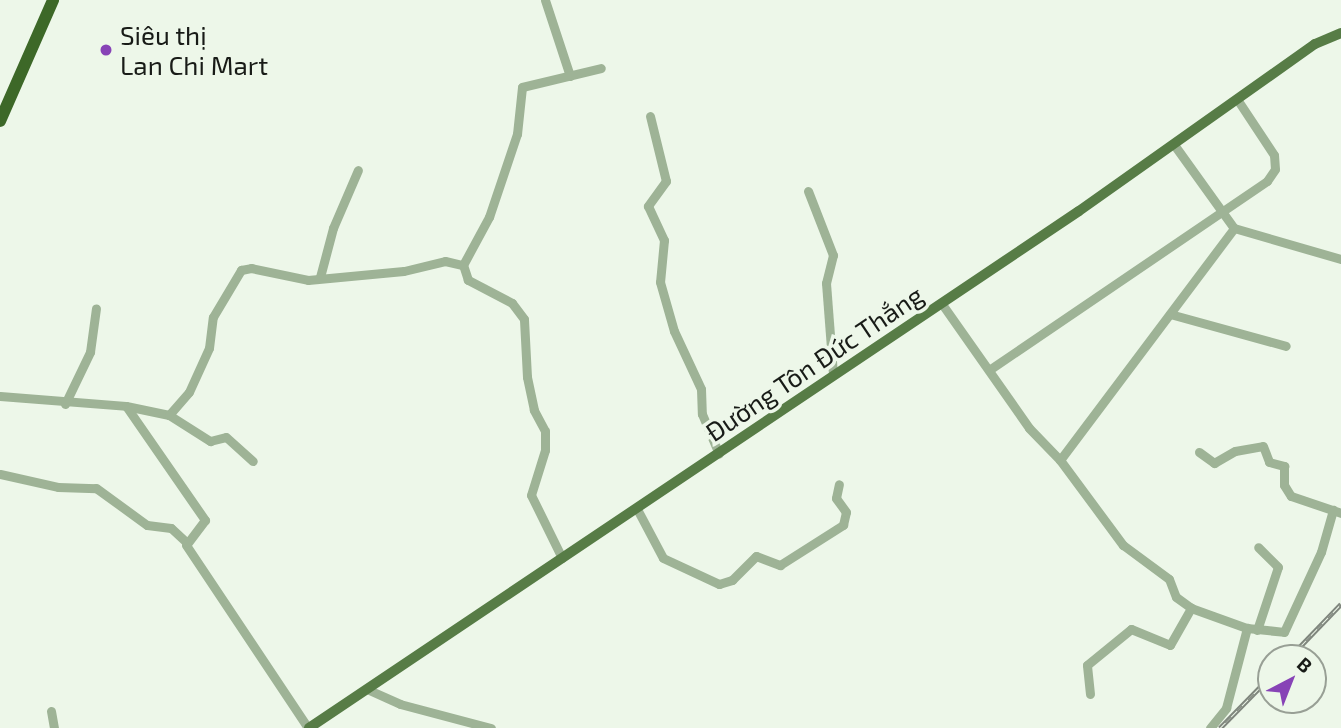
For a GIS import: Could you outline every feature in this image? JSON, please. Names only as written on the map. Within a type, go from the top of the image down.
[{"type":"highway","points":[[1,118],[53,0]]},
{"type":"main road","name":"Đường Tôn Đức Thắng","points":[[309,728],[1175,146],[1315,44],[1341,33]]},
{"type":"street","points":[[545,0],[570,76]]},
{"type":"street","points":[[562,558],[531,495],[545,450],[545,431],[534,410],[527,377],[524,319],[512,303],[468,280],[463,265],[489,217],[517,134],[522,87],[601,68]]},
{"type":"street","points":[[989,370],[1266,181],[1276,163],[1237,99]]},
{"type":"street","points":[[650,116],[666,181],[648,206],[663,240],[660,282],[674,331],[701,389],[702,414],[719,454]]},
{"type":"street","points":[[1175,146],[1234,228],[1341,259]]},
{"type":"street","points":[[320,277],[333,228],[358,170]]},
{"type":"street","points":[[808,191],[833,255],[826,283],[833,375]]},
{"type":"street","points":[[1060,460],[1234,228]]},
{"type":"street","points":[[169,415],[189,392],[209,348],[213,317],[241,270],[251,268],[308,279],[404,271],[445,261],[463,265]]},
{"type":"street","points":[[942,304],[1029,429],[1060,460],[1123,545],[1168,579],[1176,597],[1191,608],[1252,629],[1281,634],[1286,629],[1337,511],[1291,496],[1284,485],[1284,466],[1269,462],[1263,446],[1235,451],[1214,463],[1199,452]]},
{"type":"street","points":[[65,404],[90,352],[96,308]]},
{"type":"street","points":[[1170,314],[1286,345]]},
{"type":"street","points":[[0,396],[65,404],[126,406],[169,415],[210,441],[226,438],[253,461]]},
{"type":"street","points":[[126,406],[205,520],[186,542]]},
{"type":"street","points":[[0,474],[37,484],[96,488],[147,525],[171,528],[186,542],[309,728]]},
{"type":"street","points":[[637,509],[663,558],[719,584],[732,580],[756,556],[779,565],[843,525],[846,512],[836,498],[839,484]]},
{"type":"street","points":[[1210,728],[1226,708],[1252,629],[1278,567],[1258,547]]},
{"type":"street","points":[[1090,695],[1087,665],[1131,629],[1170,645],[1191,608]]},
{"type":"street","points":[[369,690],[400,704],[491,728]]},
{"type":"street","points":[[51,710],[54,728]]},
{"type":"railway","points":[[1302,644],[1341,604]]},
{"type":"railway","points":[[1220,728],[1257,690]]},
{"type":"place","name":"Siêu thị Lan Chi Mart","points":[[106,50]]}]
